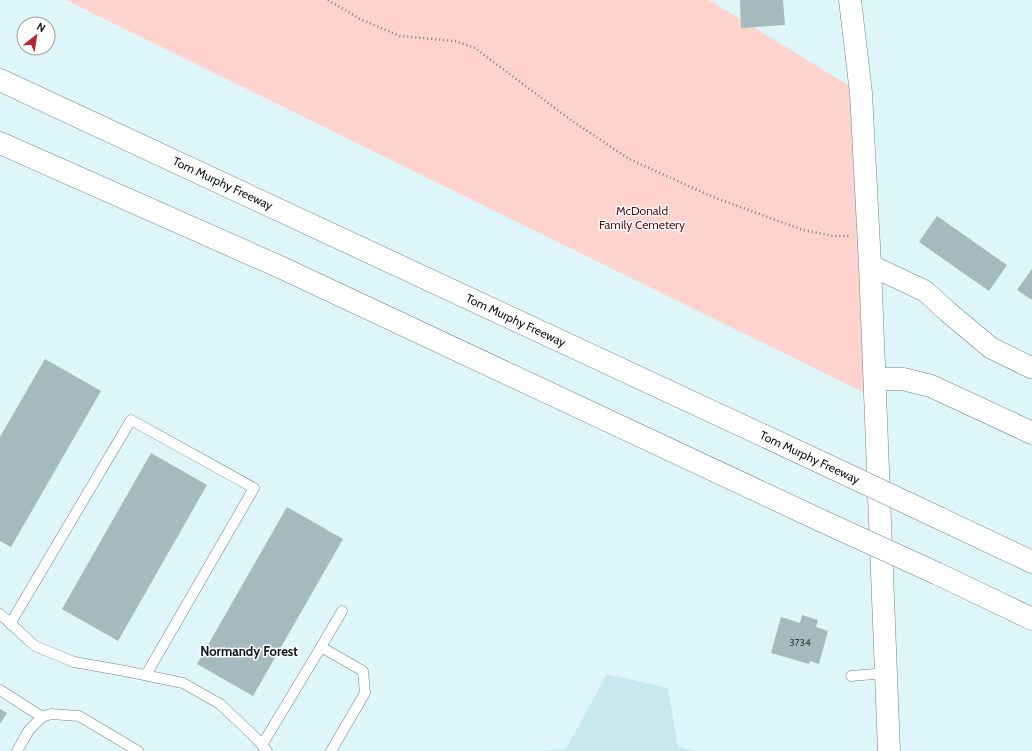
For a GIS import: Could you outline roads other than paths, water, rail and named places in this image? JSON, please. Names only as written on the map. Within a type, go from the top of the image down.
[{"type":"main road","points":[[850,0],[861,93],[870,265],[889,751]]},
{"type":"main road","name":"Tom Murphy Freeway","points":[[0,80],[1032,562]]},
{"type":"main road","points":[[0,143],[280,266],[1032,619]]},
{"type":"main road","points":[[875,379],[903,379],[931,386],[1032,433]]},
{"type":"street","points":[[870,265],[925,291],[992,348],[1032,368]]},
{"type":"lane","points":[[10,624],[131,420],[254,488],[146,676]]},
{"type":"lane","points":[[0,614],[35,646],[74,662],[183,684],[220,704],[256,738],[264,748],[342,611]]},
{"type":"lane","points":[[321,647],[363,671],[365,693],[330,751]]},
{"type":"lane","points":[[851,676],[886,673]]},
{"type":"lane","points":[[0,690],[42,717]]},
{"type":"lane","points":[[16,751],[29,730],[42,717],[51,714],[79,716],[138,751]]},
{"type":"district","name":"Normandy Forest","points":[[249,651]]},
{"type":"park label","name":"McDonald Family Cemetery","points":[[642,217]]}]
